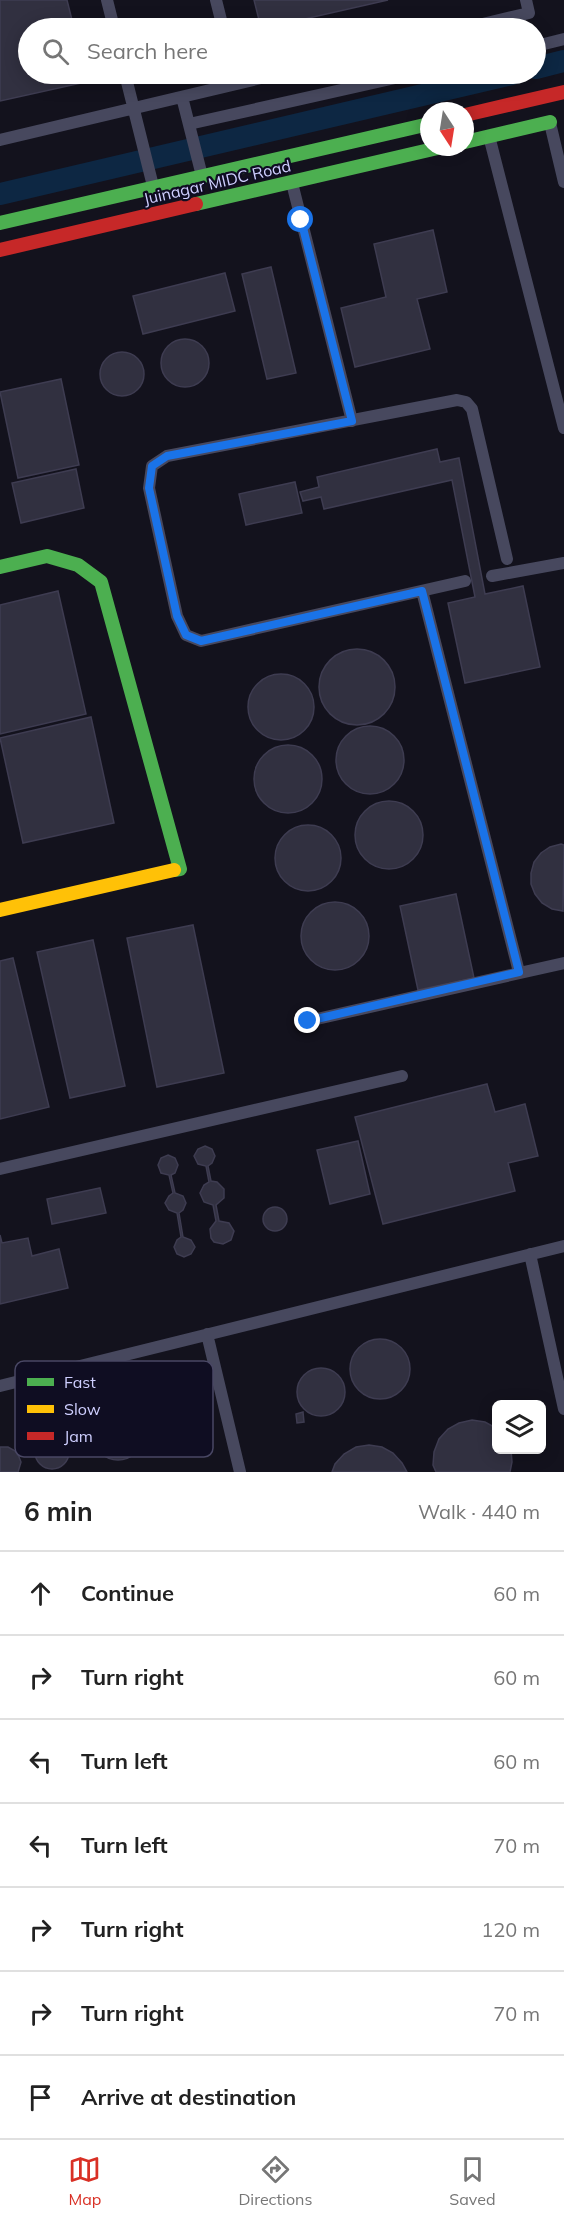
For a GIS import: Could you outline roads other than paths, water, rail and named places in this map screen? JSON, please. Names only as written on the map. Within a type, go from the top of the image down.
[{"type":"street","points":[[474,113],[564,92]]},
{"type":"street","points":[[474,140],[550,122]]},
{"type":"street","name":"Juinagar MIDC Road","points":[[0,223],[420,126]]},
{"type":"street","name":"Juinagar MIDC Road","points":[[0,250],[420,152]]},
{"type":"street","points":[[0,567],[47,556],[78,565],[101,582],[180,869],[0,910]]},
{"type":"lane","points":[[107,0],[112,18]]},
{"type":"lane","points":[[216,0],[220,18]]},
{"type":"lane","points":[[509,18],[530,13],[526,0]]},
{"type":"lane","points":[[546,44],[564,39]]},
{"type":"lane","points":[[127,84],[153,187]]},
{"type":"lane","points":[[0,140],[182,97],[220,84]]},
{"type":"lane","points":[[189,124],[368,84]]},
{"type":"lane","points":[[182,97],[202,176]]},
{"type":"lane","points":[[550,122],[564,182]]},
{"type":"lane","points":[[489,136],[564,428]]},
{"type":"lane","points":[[292,182],[352,421]]},
{"type":"lane","points":[[465,581],[201,641],[186,635],[177,616],[149,488],[152,466],[167,456],[457,400],[466,402],[472,409],[507,559]]},
{"type":"lane","points":[[492,576],[564,563]]},
{"type":"lane","points":[[422,591],[519,972]]},
{"type":"lane","points":[[308,1021],[564,963]]},
{"type":"lane","points":[[0,1169],[402,1076]]},
{"type":"lane","points":[[100,1361],[564,1246]]},
{"type":"lane","points":[[530,1254],[564,1409]]},
{"type":"lane","points":[[207,1334],[240,1472]]},
{"type":"lane","points":[[0,1386],[15,1382]]},
{"type":"waterway","points":[[546,66],[564,61]]},
{"type":"waterway","points":[[0,194],[469,84]]}]
